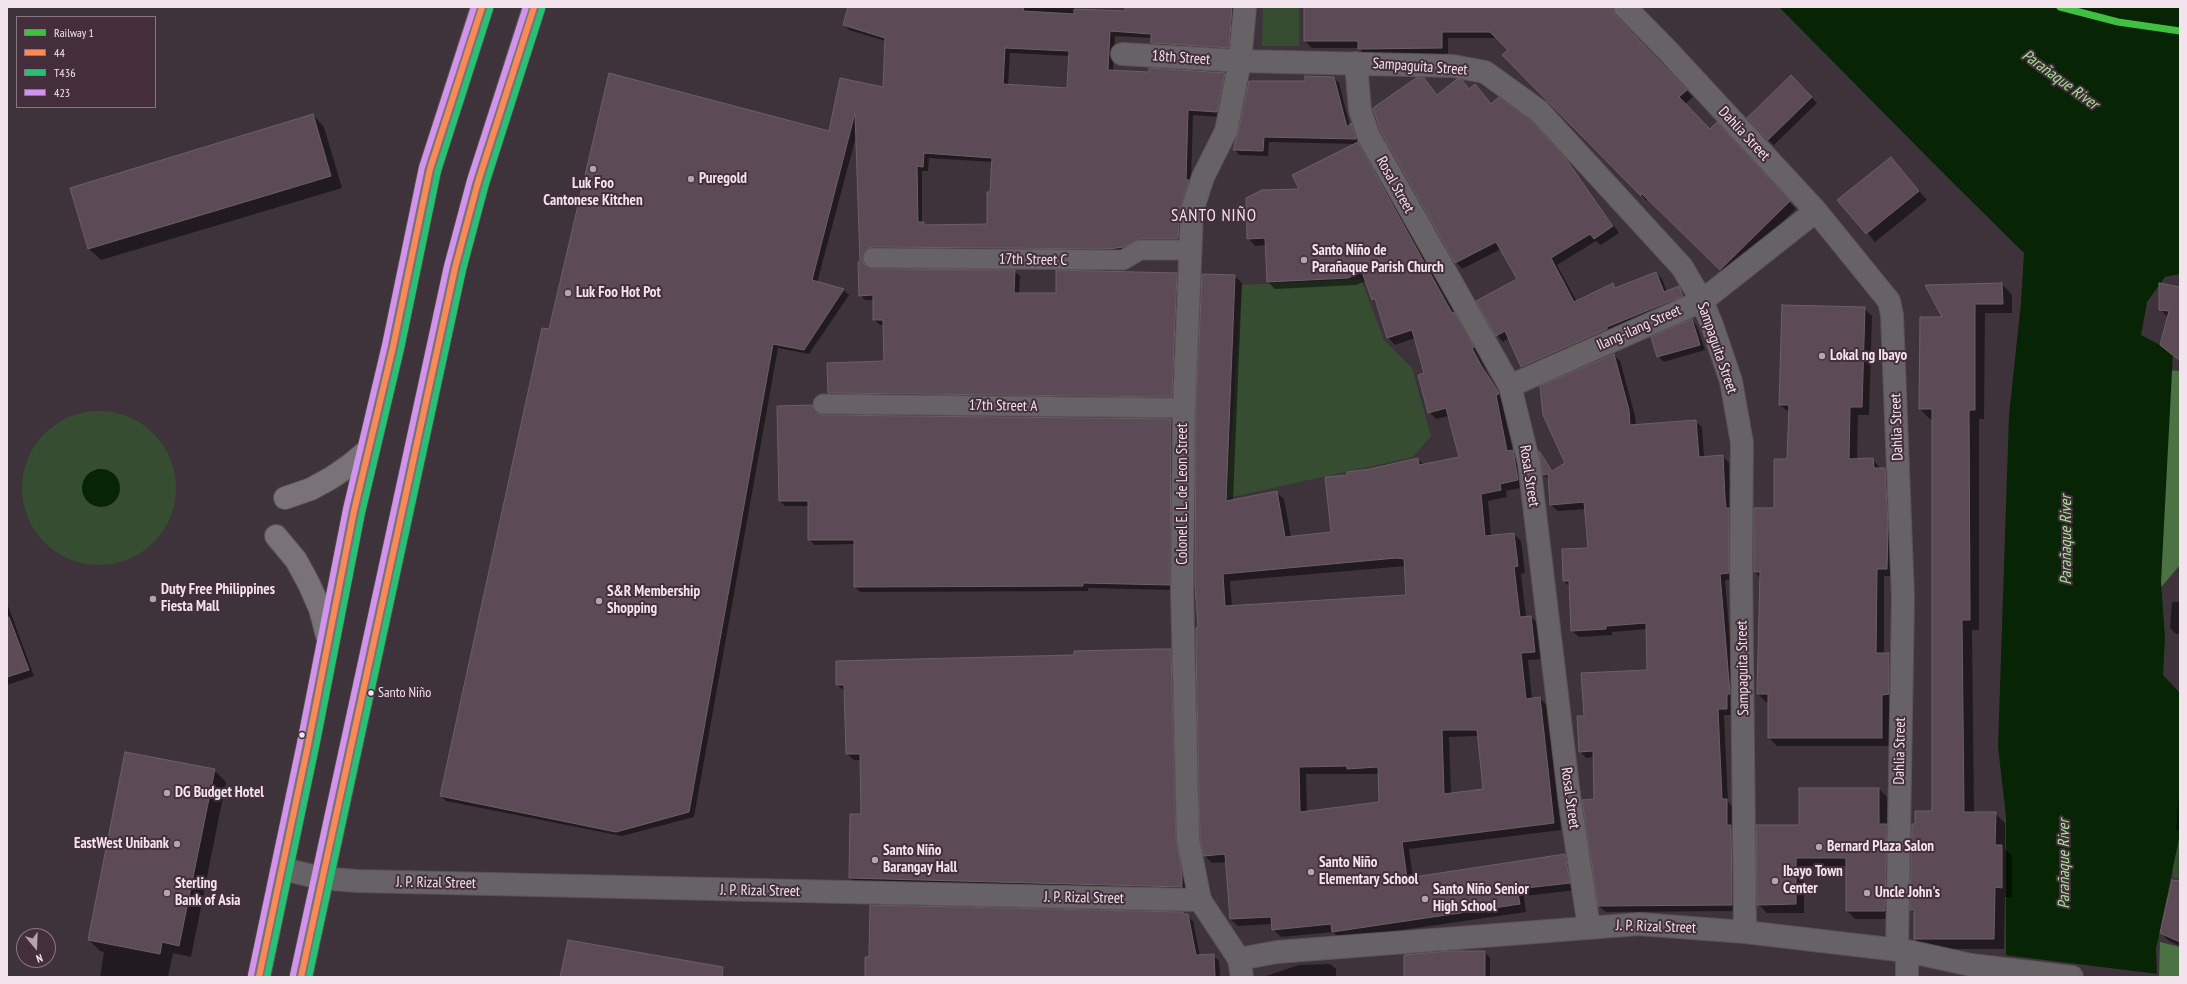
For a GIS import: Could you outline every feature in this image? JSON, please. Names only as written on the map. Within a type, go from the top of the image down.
[{"type":"main road","points":[[259,977],[283,869],[368,450],[393,347],[430,169],[482,7]]},
{"type":"main road","points":[[301,977],[321,878],[360,710],[455,268],[480,175],[534,7]]},
{"type":"main road","points":[[285,498],[311,490],[350,466],[368,450]]},
{"type":"main road","points":[[276,536],[296,560],[309,584],[320,609],[328,642]]},
{"type":"street","name":"Colonel E. L. de Leon Street","points":[[1240,968],[1200,900],[1188,840],[1182,590],[1184,408],[1192,211],[1203,177],[1226,131],[1240,62],[1245,7]]},
{"type":"street","name":"Dahlia Street","points":[[1624,7],[1667,50],[1816,211],[1889,301],[1892,315],[1903,598],[1902,950],[1907,977]]},
{"type":"street","name":"18th Street","points":[[1122,54],[1240,62]]},
{"type":"street","name":"Sampaguita Street","points":[[1240,62],[1453,66],[1485,72],[1539,111],[1682,267],[1702,301],[1731,380],[1742,443],[1741,559],[1745,932]]},
{"type":"street","name":"Rosal Street","points":[[1356,63],[1360,110],[1368,135],[1510,386],[1529,462],[1570,803],[1589,927]]},
{"type":"street","name":"Ilang-ilang Street","points":[[1510,386],[1702,301],[1816,211]]},
{"type":"street","name":"17th Street C","points":[[873,258],[1123,260],[1140,250],[1190,250]]},
{"type":"street","name":"17th Street A","points":[[823,404],[1184,408]]},
{"type":"street","name":"J. P. Rizal Street","points":[[283,869],[321,878],[373,882],[1200,900]]},
{"type":"street","name":"J. P. Rizal Street","points":[[1240,968],[1278,952],[1639,924],[1745,932],[1902,950],[1990,968],[2072,977]]},
{"type":"shaded area","points":[[1263,7],[1299,7],[1299,46],[1262,46]]},
{"type":"shaded area","points":[[1361,279],[1384,340],[1412,368],[1431,436],[1413,457],[1227,498],[1242,285]]},
{"type":"shaded area","points":[[2144,368],[2180,371],[2180,565],[2157,592]]},
{"type":"shaded area","points":[[91,411],[107,411],[129,417],[154,433],[170,458],[175,473],[175,503],[170,518],[154,543],[142,552],[121,562],[107,565],[91,565],[77,562],[63,556],[50,548],[39,537],[25,510],[22,496],[22,480],[25,466],[31,452],[39,439],[50,428],[77,414]]},
{"type":"shaded area","points":[[2180,834],[2180,878],[2173,878],[2171,836]]},
{"type":"shaded area","points":[[2160,942],[2180,947],[2180,977],[2159,977]]},
{"type":"water","name":"Parañaque River","points":[[1779,7],[2180,7],[2180,274],[2165,277],[2147,302],[2141,335],[2173,352],[2161,582],[2165,638],[2163,675],[2179,692],[2180,834],[2156,949],[2157,977],[2006,977],[2006,816],[1998,747],[2009,415],[2021,303],[2024,253]]},
{"type":"water","points":[[97,469],[105,469],[117,478],[120,488],[117,498],[111,504],[105,507],[97,507],[85,498],[82,492],[82,484],[91,472]]},
{"type":"pier","points":[[2005,955],[2158,974],[2159,977],[2004,977]]},
{"type":"building","points":[[848,7],[1024,7],[1023,11],[1074,14],[1074,9],[1125,11],[1125,7],[1232,7],[1229,48],[1151,43],[1151,34],[1110,31],[1108,70],[1149,72],[1149,68],[1225,73],[1217,112],[1188,110],[1186,180],[1189,180],[1180,210],[1178,239],[1140,239],[1124,247],[1108,249],[873,247],[867,249],[862,258],[864,264],[873,269],[1015,270],[1014,293],[1056,293],[1056,270],[1177,273],[1172,397],[828,393],[827,363],[884,361],[883,320],[873,320],[873,295],[859,296],[858,262],[860,262],[855,113],[812,280],[844,289],[804,350],[773,344],[689,812],[616,832],[440,796],[542,328],[549,329],[609,73],[829,131],[840,78],[883,87],[885,38],[843,25]],"holes":[[[1005,48],[1069,51],[1067,88],[1003,84]],[[924,153],[992,158],[990,192],[987,192],[987,224],[924,225],[924,222],[918,222],[917,166],[923,167]]]},
{"type":"building","points":[[1304,7],[1611,7],[1616,16],[1687,90],[1679,97],[1710,129],[1717,122],[1790,201],[1720,270],[1641,193],[1641,196],[1502,55],[1508,50],[1490,32],[1442,32],[1442,48],[1358,49],[1358,41],[1304,41]]},
{"type":"building","points":[[1791,75],[1812,97],[1768,140],[1747,118]]},
{"type":"building","points":[[1305,76],[1334,77],[1347,127],[1351,123],[1356,139],[1264,137],[1263,151],[1233,150],[1249,81],[1305,81]]},
{"type":"building","points":[[1416,78],[1424,78],[1437,95],[1457,79],[1462,80],[1469,89],[1475,84],[1491,104],[1499,97],[1531,120],[1566,159],[1613,226],[1594,239],[1590,234],[1551,258],[1574,302],[1613,283],[1615,288],[1656,272],[1664,292],[1679,286],[1683,296],[1607,327],[1607,329],[1521,367],[1505,331],[1496,336],[1476,301],[1517,279],[1496,242],[1455,263],[1380,130],[1373,108]]},
{"type":"building","points":[[313,114],[331,176],[88,249],[70,188]]},
{"type":"building","points":[[1358,142],[1452,313],[1454,312],[1474,347],[1472,348],[1482,367],[1499,394],[1496,395],[1507,451],[1513,450],[1518,480],[1500,484],[1501,490],[1481,494],[1485,536],[1514,533],[1518,566],[1514,567],[1520,617],[1531,616],[1535,652],[1521,653],[1526,699],[1540,697],[1554,823],[1402,842],[1407,878],[1565,854],[1570,883],[1517,889],[1520,904],[1332,932],[1331,924],[1272,930],[1271,917],[1230,919],[1225,854],[1204,856],[1200,839],[1196,649],[1196,628],[1198,627],[1195,585],[1196,408],[1202,274],[1235,275],[1226,501],[1277,491],[1285,537],[1331,532],[1325,477],[1347,475],[1347,472],[1370,469],[1418,458],[1419,465],[1459,457],[1446,408],[1428,413],[1418,375],[1424,373],[1412,330],[1387,338],[1375,299],[1372,300],[1362,272],[1348,278],[1267,282],[1265,238],[1247,239],[1246,198],[1262,190],[1299,189],[1292,175]],"holes":[[[1396,558],[1404,559],[1406,595],[1225,606],[1223,574]],[[1442,730],[1477,730],[1483,789],[1444,794]],[[1347,766],[1347,769],[1378,767],[1379,802],[1300,812],[1299,767]]]},
{"type":"building","points":[[1891,157],[1919,191],[1866,234],[1837,200]]},
{"type":"building","points":[[2002,283],[2003,304],[1975,304],[1975,410],[1969,410],[1970,620],[1962,620],[1964,812],[1996,812],[1995,845],[2002,845],[2002,888],[1995,887],[1994,939],[1914,939],[1914,910],[1910,910],[1912,824],[1915,824],[1915,811],[1932,811],[1932,409],[1919,409],[1920,317],[1942,317],[1925,285]]},
{"type":"building","points":[[2159,283],[2180,287],[2180,361],[2160,345],[2169,311],[2159,310]]},
{"type":"building","points":[[1782,305],[1865,307],[1862,407],[1850,407],[1849,459],[1873,458],[1874,468],[1885,468],[1888,525],[1887,569],[1877,569],[1876,653],[1889,653],[1889,694],[1882,695],[1882,738],[1768,738],[1768,694],[1757,694],[1760,572],[1754,572],[1754,508],[1774,508],[1774,459],[1787,459],[1789,405],[1779,405]]},
{"type":"building","points":[[1692,319],[1700,345],[1657,357],[1651,337]]},
{"type":"building","points":[[1614,354],[1629,410],[1630,425],[1696,420],[1699,457],[1723,455],[1726,508],[1729,508],[1729,573],[1720,574],[1730,694],[1727,694],[1727,709],[1718,709],[1722,799],[1727,799],[1727,825],[1731,825],[1732,905],[1598,906],[1582,800],[1594,799],[1593,751],[1579,752],[1577,716],[1584,716],[1581,673],[1647,670],[1646,623],[1606,626],[1606,629],[1571,631],[1569,581],[1563,581],[1562,549],[1588,548],[1584,502],[1550,505],[1548,474],[1543,475],[1539,451],[1552,471],[1565,463],[1543,415],[1540,386]]},
{"type":"building","points":[[812,405],[817,413],[823,415],[1171,419],[1170,585],[1083,583],[1083,586],[854,587],[854,540],[808,540],[808,501],[779,501],[777,406]]},
{"type":"building","points":[[7,617],[9,617],[29,670],[7,677]]},
{"type":"building","points":[[1171,649],[1176,840],[1182,874],[1182,887],[849,878],[850,814],[861,814],[860,754],[846,754],[844,685],[836,685],[836,661],[1074,655],[1074,651]]},
{"type":"building","points":[[125,752],[215,769],[179,946],[162,942],[160,954],[88,940]]},
{"type":"building","name":"Ibayo Town Center","points":[[1799,788],[1879,788],[1879,824],[1887,824],[1885,911],[1846,911],[1846,858],[1796,858],[1796,904],[1757,905],[1756,825],[1799,825]]},
{"type":"building","points":[[2172,880],[2180,881],[2180,942],[2160,933]]},
{"type":"building","points":[[870,905],[1183,912],[1183,914],[1188,914],[1196,955],[1214,954],[1215,977],[865,977],[865,957],[869,957]]},
{"type":"building","points":[[568,940],[723,967],[722,977],[560,977]]},
{"type":"building","points":[[1449,951],[1485,951],[1485,977],[1404,977],[1404,955]]},
{"type":"rail line","name":"1","points":[[2060,7],[2118,22],[2180,31]]},
{"type":"transit line","name":"423","points":[[251,975],[300,743],[346,509],[385,345],[422,167],[474,7]]},
{"type":"transit line","name":"44","points":[[259,977],[308,745],[354,511],[393,347],[430,169],[482,7]]},
{"type":"transit line","name":"423","points":[[293,975],[447,266],[470,180],[526,7]]},
{"type":"transit line","name":"44","points":[[301,977],[455,268],[478,182],[534,7]]},
{"type":"transit line","name":"T436","points":[[267,977],[316,747],[362,513],[401,349],[438,171],[490,9]]},
{"type":"transit line","name":"T436","points":[[309,977],[463,270],[486,184],[542,9]]},
{"type":"place","name":"Luk Foo Cantonese Kitchen","points":[[593,169]]},
{"type":"place","name":"Puregold","points":[[691,179]]},
{"type":"place","name":"Santo Niño de Parañaque Parish Church","points":[[1304,260]]},
{"type":"place","name":"Luk Foo Hot Pot","points":[[568,293]]},
{"type":"place","name":"Lokal ng Ibayo","points":[[1822,356]]},
{"type":"place","name":"Duty Free Philippines Fiesta Mall","points":[[153,599]]},
{"type":"place","name":"S&R Membership Shopping","points":[[599,601]]},
{"type":"place","name":"Santo Niño","points":[[371,693]]},
{"type":"place","name":"DG Budget Hotel","points":[[167,793]]},
{"type":"place","name":"EastWest Unibank","points":[[177,844]]},
{"type":"place","name":"Bernard Plaza Salon","points":[[1819,847]]},
{"type":"place","name":"Santo Niño Barangay Hall","points":[[875,860]]},
{"type":"place","name":"Santo Niño Elementary School","points":[[1311,872]]},
{"type":"place","name":"Ibayo Town Center","points":[[1775,881]]},
{"type":"place","name":"Sterling Bank of Asia","points":[[167,893]]},
{"type":"place","name":"Uncle John's","points":[[1867,893]]},
{"type":"place","name":"Santo Niño Senior High School","points":[[1425,899]]},
{"type":"district","name":"SANTO NIÑO","points":[[1214,216]]}]
